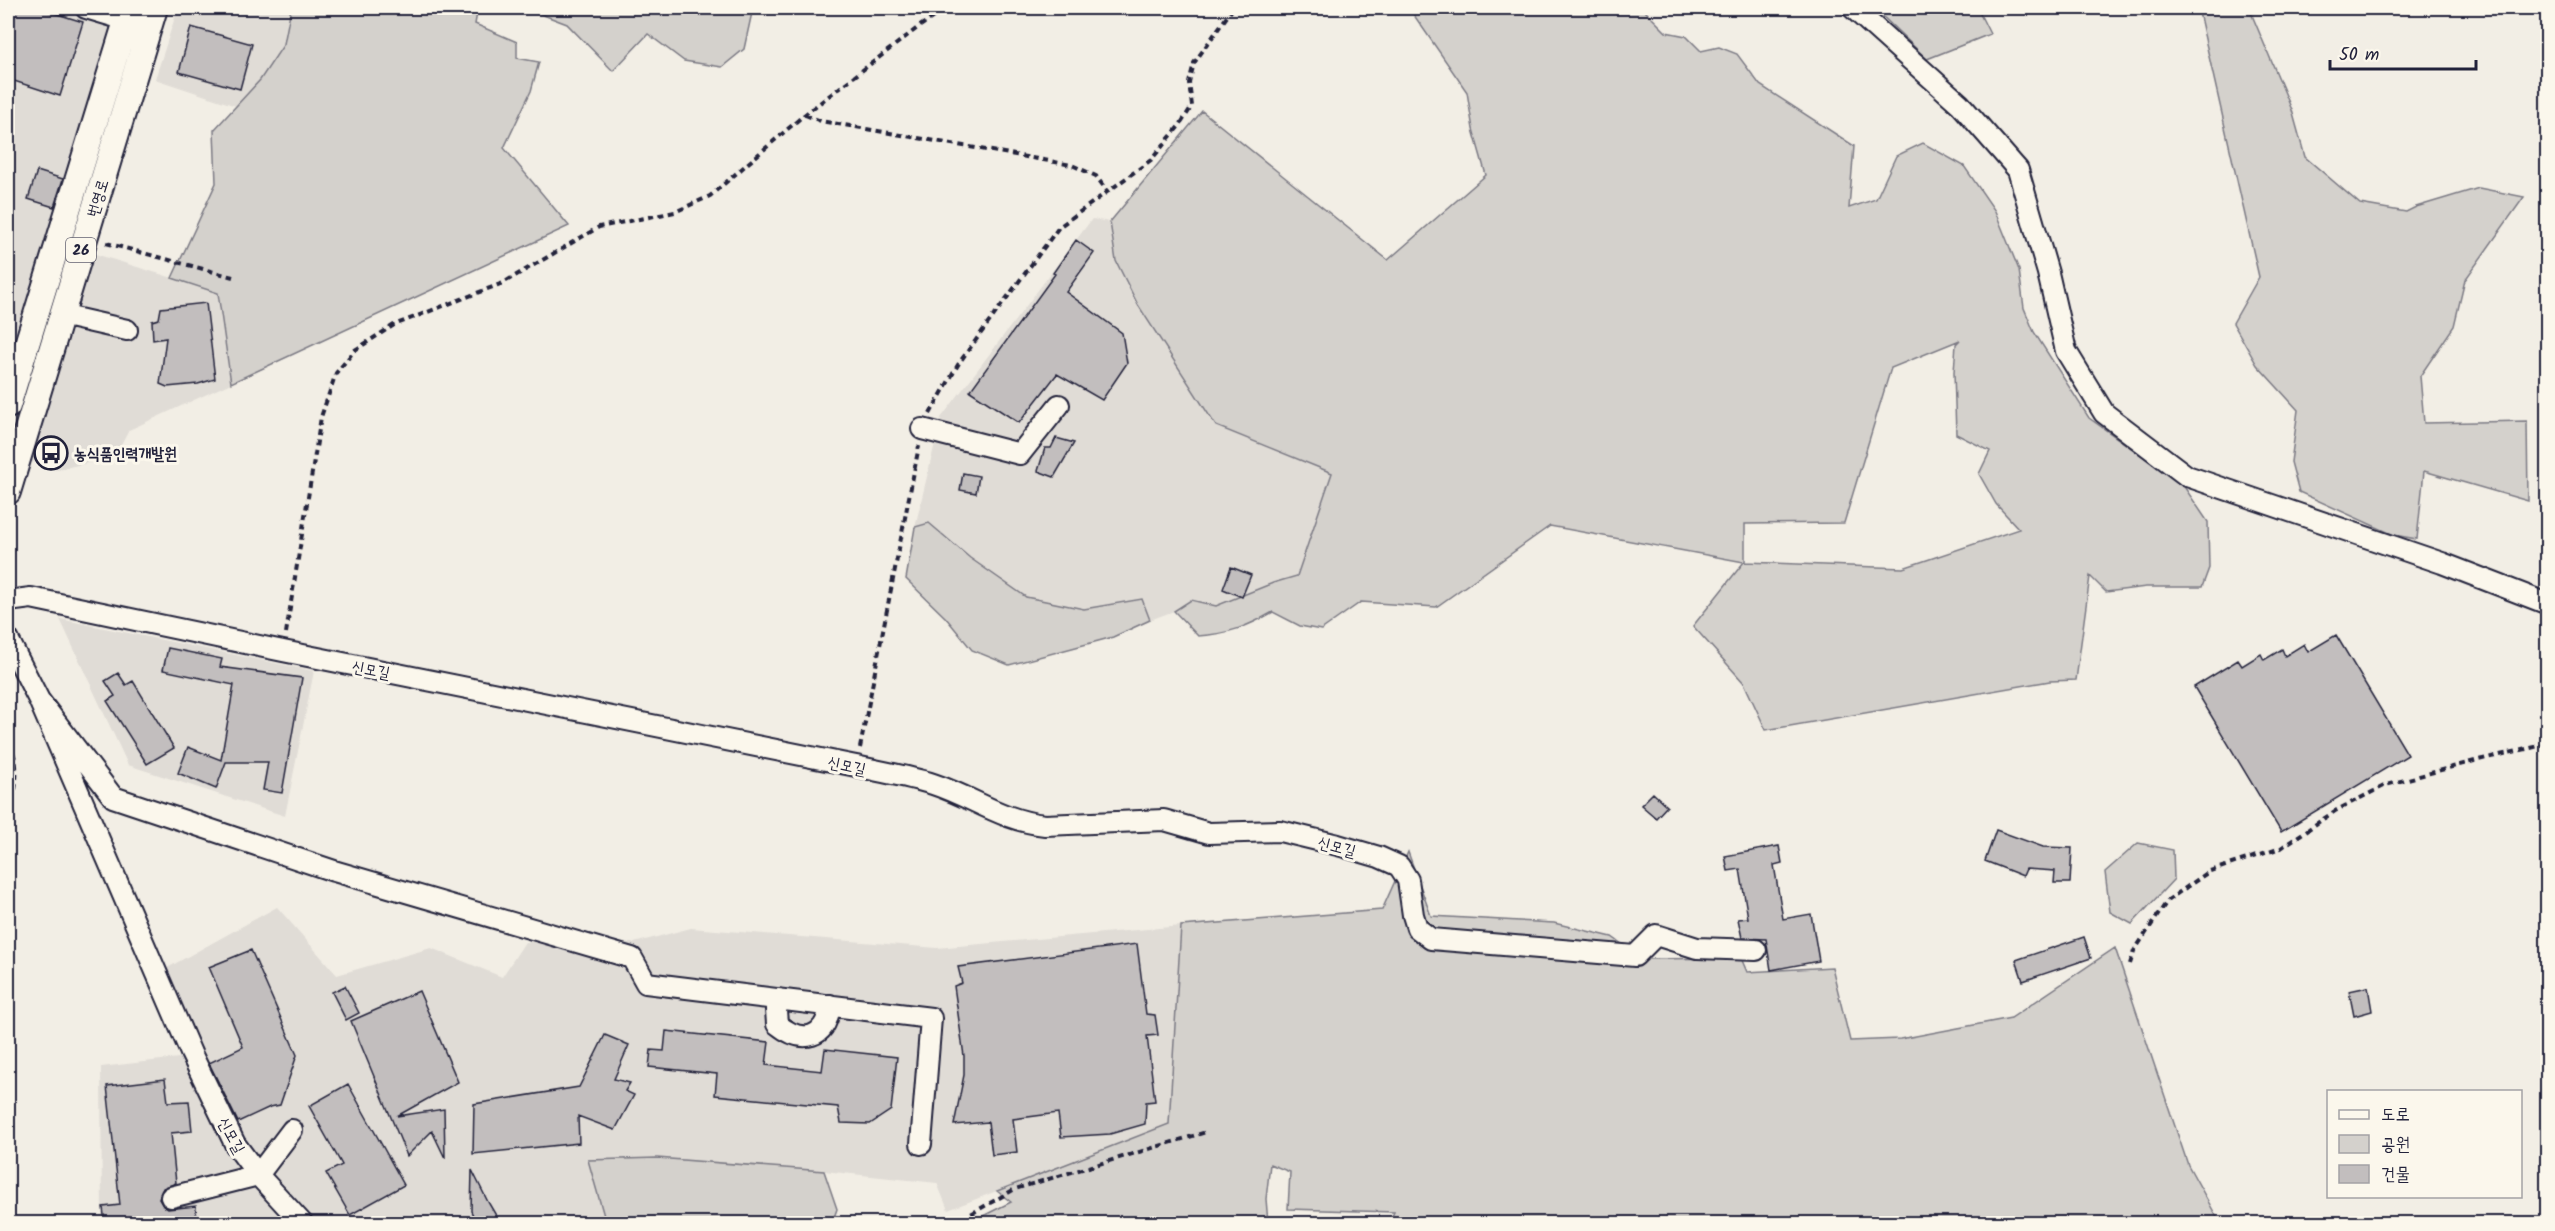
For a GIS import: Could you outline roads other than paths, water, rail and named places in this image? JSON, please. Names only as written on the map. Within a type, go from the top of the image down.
[{"type":"main road","name":"번영로","points":[[8,492],[154,8]]},
{"type":"main road","name":"번영로","points":[[8,406],[11,382],[128,14]]},
{"type":"street","points":[[86,8],[128,14]]},
{"type":"street","points":[[1853,8],[1960,104],[2018,170],[2049,273],[2066,351],[2104,413],[2187,476],[2442,563],[2547,604]]},
{"type":"street","points":[[61,315],[127,330]]},
{"type":"street","points":[[922,429],[1020,454],[1059,405]]},
{"type":"street","name":"신모길","points":[[8,601],[31,598],[856,766],[934,784],[1000,815],[1026,823],[1045,825],[1164,820],[1209,832],[1280,831],[1379,857],[1399,866],[1408,880],[1417,928],[1431,939],[1635,956],[1656,935],[1697,948],[1756,950]]},
{"type":"street","name":"신모길","points":[[8,639],[39,700],[191,1053],[235,1144],[258,1175],[303,1224]]},
{"type":"street","points":[[39,700],[113,797],[334,871],[632,958],[646,983],[931,1018],[921,1143]]},
{"type":"street","points":[[779,999],[776,1010],[777,1024],[786,1032],[798,1035],[812,1036],[822,1030],[828,1022],[831,1005]]},
{"type":"street","points":[[171,1197],[258,1175],[292,1130]]},
{"type":"place","name":"농식품인력개발원","points":[[51,453]]}]
